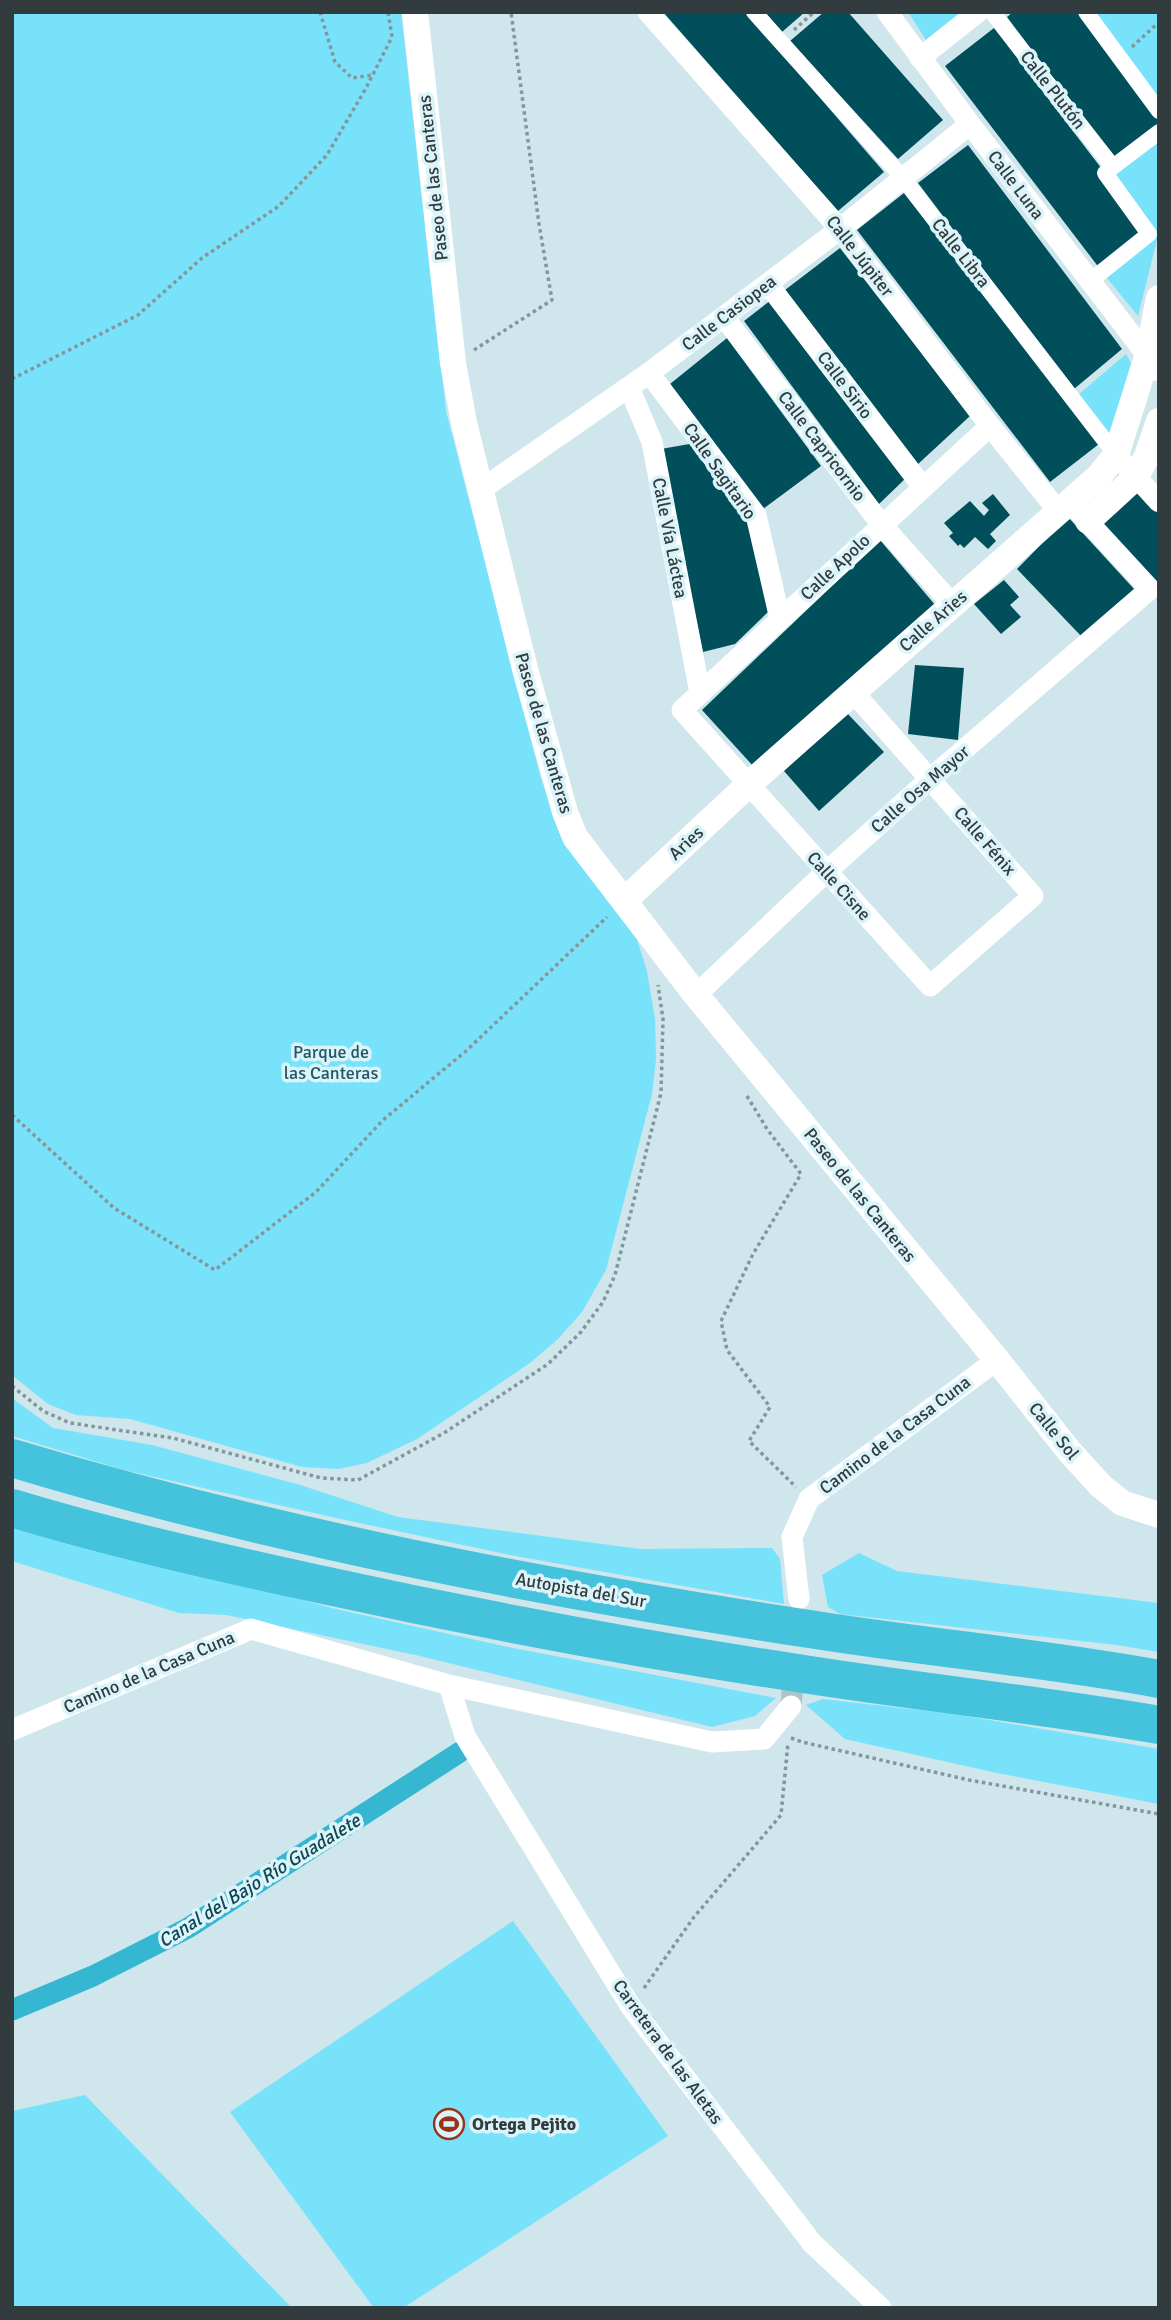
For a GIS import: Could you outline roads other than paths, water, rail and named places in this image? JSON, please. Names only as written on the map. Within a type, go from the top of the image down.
[{"type":"highway","name":"Autopista del Sur","points":[[12,1458],[228,1516],[455,1567],[817,1630],[1072,1663],[1159,1679]]},
{"type":"highway","points":[[12,1508],[223,1563],[457,1615],[799,1674],[1063,1709],[1159,1725]]},
{"type":"street","name":"Paseo de las Canteras","points":[[415,12],[453,363],[479,491],[525,669],[565,812],[575,836],[696,995],[966,1324]]},
{"type":"street","name":"Calle Júpiter","points":[[648,12],[840,229],[990,426],[1064,507],[1088,521],[1150,589]]},
{"type":"street","name":"Calle Libra","points":[[754,12],[902,177],[1116,455],[1159,502]]},
{"type":"street","name":"Calle Luna","points":[[887,12],[1153,364]]},
{"type":"street","points":[[920,58],[978,12]]},
{"type":"street","name":"Calle Plutón","points":[[992,12],[1113,167]]},
{"type":"street","points":[[1086,12],[1159,111]]},
{"type":"street","name":"Calle Casiopea","points":[[479,491],[649,373],[724,317],[840,229],[970,124]]},
{"type":"street","points":[[1089,282],[1149,234],[1105,173],[1159,132]]},
{"type":"street","name":"Calle Sirio","points":[[768,284],[922,486]]},
{"type":"street","points":[[1116,455],[1153,364],[1159,298]]},
{"type":"street","name":"Calle Capricornio","points":[[724,317],[881,524],[952,604]]},
{"type":"street","name":"Calle Sagitario","points":[[649,373],[756,515],[780,619]]},
{"type":"street","name":"Calle Vía Láctea","points":[[629,387],[652,442],[700,693]]},
{"type":"street","points":[[1088,521],[1136,477],[1147,456],[1159,421]]},
{"type":"street","name":"Calle Apolo","points":[[682,710],[990,426]]},
{"type":"street","name":"Calle Aries","points":[[748,785],[1100,476],[1116,455]]},
{"type":"street","name":"Calle Osa Mayor","points":[[696,995],[826,872],[1150,589]]},
{"type":"street","name":"Calle Fénix","points":[[853,692],[1033,896],[930,986]]},
{"type":"street","name":"Calle Cisne","points":[[682,710],[930,986]]},
{"type":"street","name":"Aries","points":[[624,901],[748,785]]},
{"type":"street","name":"Calle Sol","points":[[966,1324],[1069,1451],[1101,1486],[1122,1503],[1159,1515]]},
{"type":"street","name":"Camino de la Casa Cuna","points":[[799,1599],[792,1537],[809,1499],[997,1360]]},
{"type":"street","name":"Camino de la Casa Cuna","points":[[12,1730],[251,1629],[449,1685],[712,1742],[764,1740],[791,1706]]},
{"type":"street","name":"Carretera de las Aletas","points":[[449,1685],[465,1736],[631,2007],[813,2243],[881,2308]]},
{"type":"waterway","name":"Canal del Bajo Río Guadalete","points":[[12,2010],[93,1976],[188,1928],[460,1752]]},
{"type":"tunnel","points":[[791,1706],[798,1618]]},
{"type":"place","name":"Ortega Pejito","points":[[449,2124]]},
{"type":"park label","name":"Parque de las Canteras","points":[[331,1062]]}]
